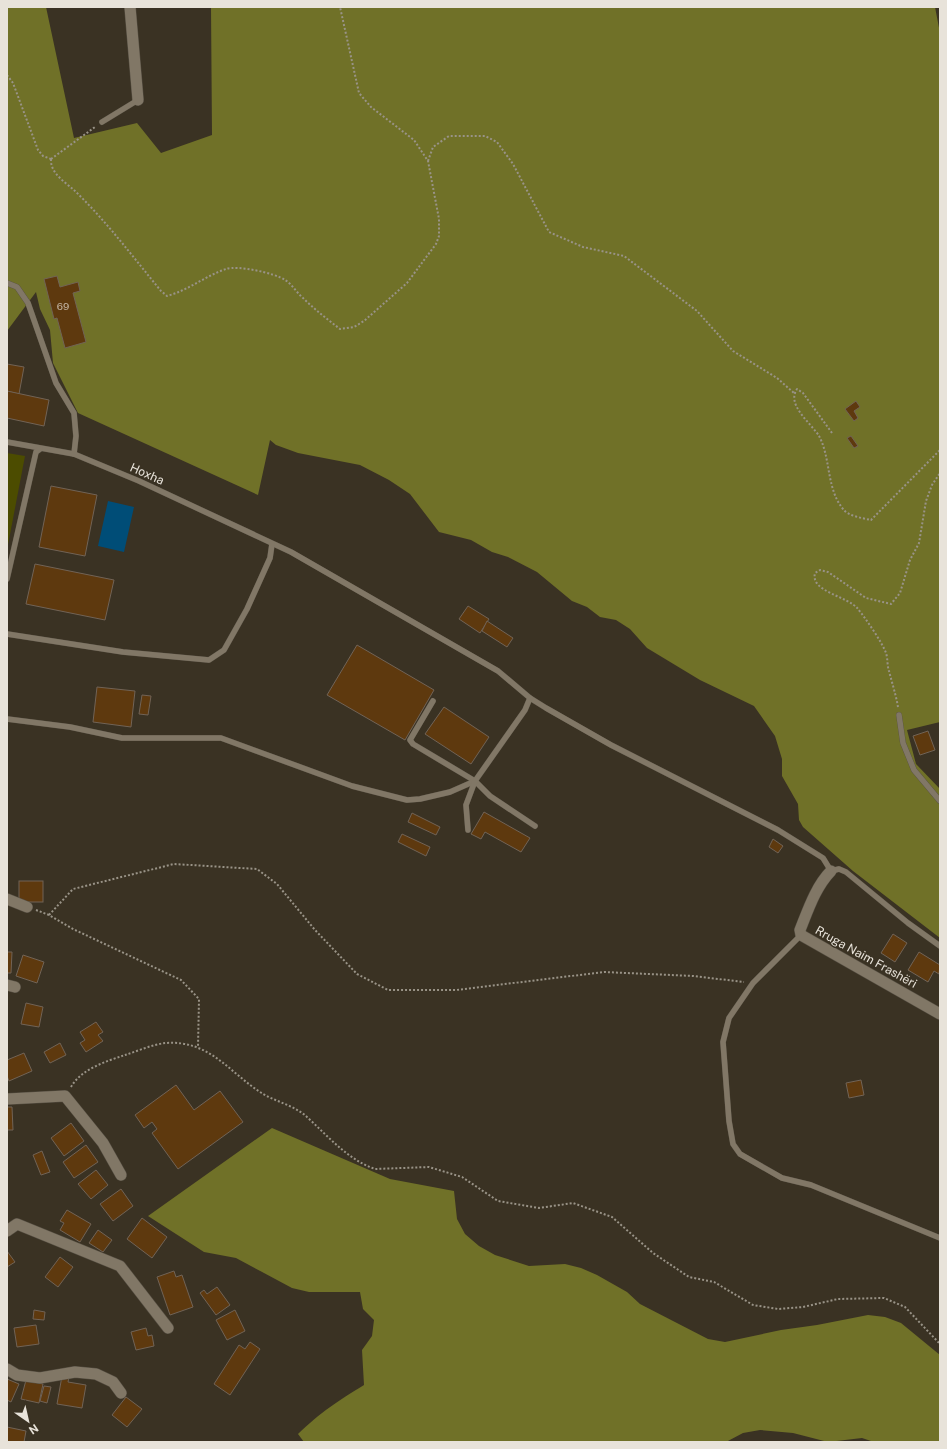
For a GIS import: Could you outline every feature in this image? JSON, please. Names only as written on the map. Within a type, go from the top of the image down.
[{"type":"street","points":[[130,7],[138,100]]},
{"type":"street","name":"Rruga Naim Frashëri","points":[[831,871],[826,876],[816,894],[800,930],[801,935],[940,1014]]},
{"type":"street","points":[[7,899],[27,907]]},
{"type":"street","points":[[7,1099],[66,1096],[103,1143],[121,1175]]},
{"type":"street","points":[[7,1231],[17,1224],[120,1266],[168,1328]]},
{"type":"street","points":[[7,1369],[17,1375],[40,1378],[75,1372],[96,1374],[113,1382],[121,1393]]},
{"type":"lane","points":[[102,122],[138,100]]},
{"type":"lane","points":[[7,283],[17,287],[28,303],[56,383],[74,413],[76,436],[74,454]]},
{"type":"lane","name":"Hoxha","points":[[7,442],[37,449],[74,454],[139,481],[290,552],[498,671],[530,698],[612,745],[778,830],[823,858],[831,871]]},
{"type":"lane","points":[[7,579],[37,449]]},
{"type":"lane","points":[[7,634],[123,652],[209,660],[224,650],[247,609],[270,558],[272,544]]},
{"type":"lane","points":[[468,830],[466,805],[475,781],[525,710],[530,698]]},
{"type":"lane","points":[[433,701],[410,740],[413,744],[475,781],[490,796],[535,826]]},
{"type":"lane","points":[[899,715],[903,743],[914,770],[940,801]]},
{"type":"lane","points":[[7,719],[70,727],[122,738],[221,738],[352,786],[407,800],[420,799],[450,792],[475,781]]},
{"type":"lane","points":[[831,871],[838,869],[846,872],[908,923],[940,946]]},
{"type":"lane","points":[[801,935],[753,983],[729,1018],[723,1042],[729,1121],[733,1144],[740,1154],[782,1178],[811,1185],[940,1238]]},
{"type":"path","points":[[102,122],[51,159],[50,165],[56,173],[86,202],[161,291],[168,296],[186,289],[214,273],[228,268],[241,267],[257,270],[284,279],[318,311],[340,329],[345,329],[364,321],[397,294],[429,255],[439,236],[439,219],[428,161],[414,140],[371,107],[359,93],[340,7]]},
{"type":"path","points":[[7,75],[13,84],[38,150],[43,156],[51,159]]},
{"type":"path","points":[[428,161],[433,147],[449,136],[485,136],[497,142],[513,164],[549,232],[583,247],[624,256],[697,311],[733,351],[777,378],[794,393],[795,406],[808,420],[821,442],[837,499],[844,510],[859,517],[871,520],[940,450]]},
{"type":"path","points":[[794,393],[797,389],[803,393],[832,433]]},
{"type":"path","points":[[899,715],[886,654],[882,643],[858,608],[841,597],[822,589],[814,581],[814,577],[815,573],[820,570],[828,572],[866,598],[892,604],[900,593],[910,560],[919,543],[926,501],[932,486],[940,474]]},
{"type":"path","points":[[49,915],[73,889],[174,864],[257,869],[277,884],[314,930],[357,974],[388,990],[456,990],[604,972],[693,976],[753,983]]},
{"type":"path","points":[[27,907],[49,915],[73,929],[181,980],[199,999],[198,1046]]},
{"type":"path","points":[[66,1096],[75,1080],[110,1060],[165,1043],[181,1043],[198,1046],[214,1055],[260,1092],[307,1117],[350,1157],[369,1167],[376,1169],[429,1167],[462,1177],[498,1201],[539,1208],[573,1203],[612,1217],[654,1253],[689,1277],[714,1282],[754,1305],[778,1309],[803,1307],[838,1299],[884,1298],[905,1307],[940,1344]]},
{"type":"shaded area","points":[[7,7],[46,7],[74,138],[137,123],[161,153],[212,135],[211,7],[935,7],[940,33],[940,722],[907,730],[916,764],[940,789],[940,938],[853,871],[803,827],[799,820],[798,804],[782,776],[782,759],[775,736],[754,706],[700,680],[647,648],[630,629],[616,620],[600,617],[587,607],[572,601],[537,572],[508,557],[492,552],[471,540],[439,532],[410,494],[389,480],[360,465],[298,453],[276,445],[270,440],[258,495],[78,413],[53,363],[50,330],[40,309],[36,292],[7,331]]},
{"type":"shaded area","points":[[7,453],[25,456],[7,550]]},
{"type":"shaded area","points":[[272,1128],[390,1179],[454,1191],[457,1219],[465,1234],[479,1246],[495,1255],[529,1266],[565,1264],[581,1268],[627,1292],[640,1304],[708,1339],[725,1342],[781,1330],[868,1315],[885,1317],[901,1323],[940,1355],[940,1442],[874,1442],[862,1438],[828,1442],[793,1433],[760,1430],[743,1433],[726,1442],[304,1442],[298,1434],[330,1407],[364,1385],[362,1350],[372,1336],[374,1320],[363,1309],[360,1292],[309,1292],[292,1288],[236,1258],[204,1252],[148,1216]]},
{"type":"water","points":[[108,501],[134,507],[124,552],[98,546]]},
{"type":"building","points":[[57,276],[60,287],[78,282],[80,291],[73,293],[86,342],[65,348],[57,318],[54,319],[44,279]]},
{"type":"building","points":[[7,364],[24,367],[19,394],[7,391]]},
{"type":"building","points":[[7,391],[49,400],[44,426],[7,418]]},
{"type":"building","points":[[856,401],[860,407],[854,411],[858,418],[854,421],[845,409]]},
{"type":"building","points":[[851,436],[858,446],[854,448],[847,438]]},
{"type":"building","points":[[51,486],[97,495],[85,556],[39,547]]},
{"type":"building","points":[[35,564],[114,580],[105,620],[26,604]]},
{"type":"building","points":[[468,606],[489,619],[480,633],[459,619]]},
{"type":"building","points":[[487,621],[513,638],[507,647],[482,631]]},
{"type":"building","points":[[357,645],[434,690],[405,740],[327,695]]},
{"type":"building","points":[[97,687],[135,691],[131,727],[93,722]]},
{"type":"building","points":[[142,695],[151,696],[148,715],[139,714]]},
{"type":"building","points":[[444,707],[489,737],[471,764],[425,734]]},
{"type":"building","points":[[928,731],[935,750],[920,755],[913,736]]},
{"type":"building","points":[[484,812],[530,838],[521,852],[485,832],[481,839],[471,834]]},
{"type":"building","points":[[412,813],[440,827],[436,835],[408,822]]},
{"type":"building","points":[[402,834],[430,847],[426,856],[398,842]]},
{"type":"building","points":[[773,839],[783,846],[778,853],[769,847]]},
{"type":"building","points":[[19,881],[43,881],[43,902],[19,902]]},
{"type":"building","points":[[893,934],[907,943],[895,962],[881,953]]},
{"type":"building","points":[[7,952],[12,952],[11,973],[7,973]]},
{"type":"building","points":[[919,952],[940,965],[939,974],[934,971],[928,982],[908,970]]},
{"type":"building","points":[[23,955],[44,962],[37,983],[16,976]]},
{"type":"building","points":[[26,1003],[43,1007],[39,1027],[21,1024]]},
{"type":"building","points":[[96,1022],[103,1032],[98,1035],[103,1041],[86,1052],[80,1043],[85,1040],[80,1032]]},
{"type":"building","points":[[60,1043],[66,1055],[50,1063],[44,1052]]},
{"type":"building","points":[[24,1053],[32,1071],[9,1081],[7,1076],[7,1060]]},
{"type":"building","points":[[861,1080],[864,1095],[849,1098],[846,1083]]},
{"type":"building","points":[[176,1085],[194,1110],[220,1091],[243,1122],[178,1169],[152,1133],[157,1129],[152,1122],[144,1128],[135,1115]]},
{"type":"building","points":[[7,1107],[12,1107],[13,1130],[7,1130]]},
{"type":"building","points":[[71,1123],[84,1141],[64,1156],[51,1138]]},
{"type":"building","points":[[86,1145],[98,1162],[74,1178],[63,1162]]},
{"type":"building","points":[[42,1151],[50,1172],[41,1175],[33,1155]]},
{"type":"building","points":[[96,1170],[108,1185],[91,1199],[78,1184]]},
{"type":"building","points":[[121,1189],[133,1206],[113,1221],[100,1204]]},
{"type":"building","points":[[67,1210],[91,1224],[80,1242],[60,1230],[64,1223],[60,1221]]},
{"type":"building","points":[[142,1218],[167,1237],[152,1258],[127,1239]]},
{"type":"building","points":[[98,1230],[112,1240],[103,1252],[89,1243]]},
{"type":"building","points":[[7,1251],[15,1262],[7,1267]]},
{"type":"building","points":[[60,1257],[73,1267],[58,1287],[45,1277]]},
{"type":"building","points":[[174,1271],[176,1277],[182,1275],[193,1307],[170,1315],[157,1277]]},
{"type":"building","points":[[217,1287],[230,1305],[216,1315],[200,1293],[204,1290],[207,1294]]},
{"type":"building","points":[[34,1310],[45,1312],[44,1320],[33,1319]]},
{"type":"building","points":[[235,1310],[245,1331],[227,1340],[216,1320]]},
{"type":"building","points":[[36,1325],[39,1344],[17,1347],[14,1328]]},
{"type":"building","points":[[146,1328],[148,1336],[152,1335],[154,1346],[136,1350],[131,1332]]},
{"type":"building","points":[[250,1342],[260,1349],[230,1395],[214,1384],[239,1345],[245,1349]]},
{"type":"building","points":[[62,1376],[69,1377],[68,1382],[86,1385],[82,1408],[57,1404]]},
{"type":"building","points":[[7,1379],[19,1384],[11,1402],[7,1400]]},
{"type":"building","points":[[26,1380],[43,1384],[39,1403],[21,1399]]},
{"type":"building","points":[[44,1386],[51,1387],[47,1403],[40,1401]]},
{"type":"building","points":[[126,1397],[142,1409],[127,1427],[112,1415]]},
{"type":"building","points":[[7,1427],[26,1431],[24,1442],[7,1442]]}]
